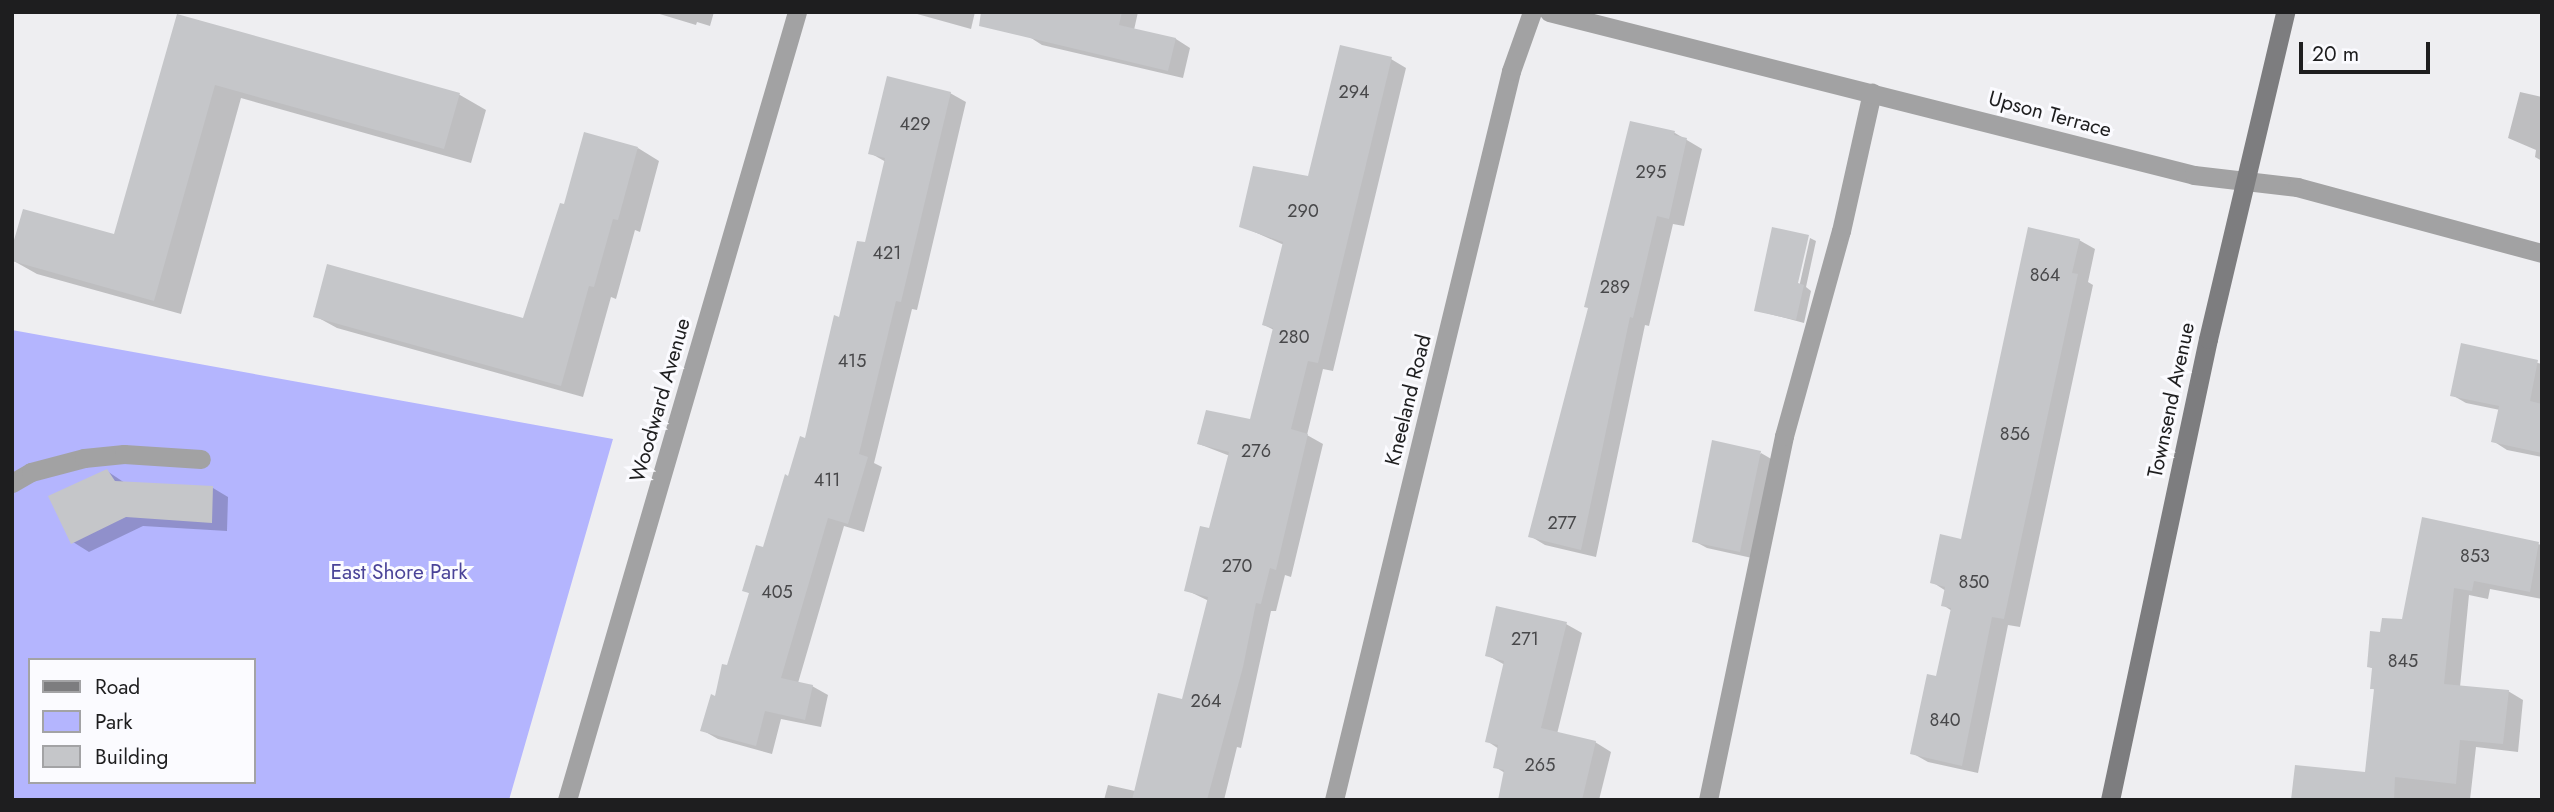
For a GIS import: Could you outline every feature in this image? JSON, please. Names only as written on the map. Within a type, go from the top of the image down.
[{"type":"main road","name":"Townsend Avenue","points":[[2110,800],[2244,181],[2285,12]]},
{"type":"street","name":"Woodward Avenue","points":[[567,800],[797,12]]},
{"type":"street","name":"Kneeland Road","points":[[1334,800],[1511,71],[1532,12]]},
{"type":"street","name":"Upson Terrace","points":[[1549,12],[2194,175],[2297,187],[2542,253]]},
{"type":"street","points":[[1708,800],[1784,436],[1841,231],[1872,92]]},
{"type":"street","points":[[12,483],[31,472],[84,458],[124,454],[201,459]]},
{"type":"green space","name":"East Shore Park","points":[[12,330],[613,439],[509,800],[12,800]]},
{"type":"building","points":[[981,12],[1122,12],[1119,25],[1176,38],[1168,71],[979,26]]},
{"type":"building","points":[[177,14],[460,93],[444,149],[215,85],[154,301],[12,261],[12,247],[23,209],[114,234]]},
{"type":"building","points":[[1340,45],[1392,57],[1318,363],[1308,361],[1291,429],[1308,434],[1276,570],[1270,568],[1261,604],[1256,603],[1243,667],[1207,800],[1132,800],[1158,693],[1182,699],[1208,597],[1184,591],[1200,526],[1209,528],[1229,452],[1197,444],[1206,410],[1250,419],[1273,328],[1262,325],[1283,242],[1239,227],[1253,166],[1308,176]]},
{"type":"building","points":[[887,76],[951,92],[901,302],[896,301],[859,454],[868,457],[848,524],[828,518],[781,678],[813,685],[805,720],[765,711],[756,746],[700,731],[711,694],[715,696],[722,664],[727,665],[749,593],[742,591],[756,545],[763,547],[785,474],[788,476],[800,436],[805,438],[834,315],[839,317],[857,241],[865,242],[885,158],[868,154]]},
{"type":"building","points":[[1630,121],[1675,131],[1674,135],[1687,138],[1669,219],[1657,216],[1633,318],[1630,317],[1581,550],[1528,537],[1588,308],[1584,307]]},
{"type":"building","points":[[584,132],[638,147],[618,220],[613,219],[594,287],[589,286],[561,386],[313,317],[327,264],[523,318],[560,203],[564,204]]},
{"type":"building","points":[[1772,227],[1809,235],[1798,283],[1804,285],[1796,320],[1754,311]]},
{"type":"building","points":[[2028,227],[2080,239],[2072,273],[2078,274],[2004,619],[1992,617],[1962,766],[1910,754],[1927,674],[1936,676],[1951,608],[1941,606],[1945,587],[1930,583],[1940,534],[1961,539]]},
{"type":"building","points":[[2461,343],[2538,360],[2530,401],[2542,404],[2542,453],[2491,442],[2499,406],[2450,396]]},
{"type":"building","points":[[1712,440],[1761,451],[1740,552],[1692,542]]},
{"type":"building","points":[[107,469],[115,481],[213,486],[212,523],[126,517],[71,544],[48,496]]},
{"type":"building","points":[[2422,517],[2539,542],[2530,592],[2474,581],[2472,591],[2454,588],[2444,684],[2509,690],[2503,744],[2460,740],[2456,784],[2395,777],[2394,800],[2291,800],[2295,765],[2365,772],[2374,689],[2370,689],[2372,668],[2367,667],[2370,631],[2380,632],[2382,618],[2402,619]]},
{"type":"building","points":[[1496,606],[1567,622],[1541,728],[1596,741],[1582,800],[1498,800],[1504,770],[1493,768],[1498,745],[1485,742],[1504,661],[1485,656]]}]
